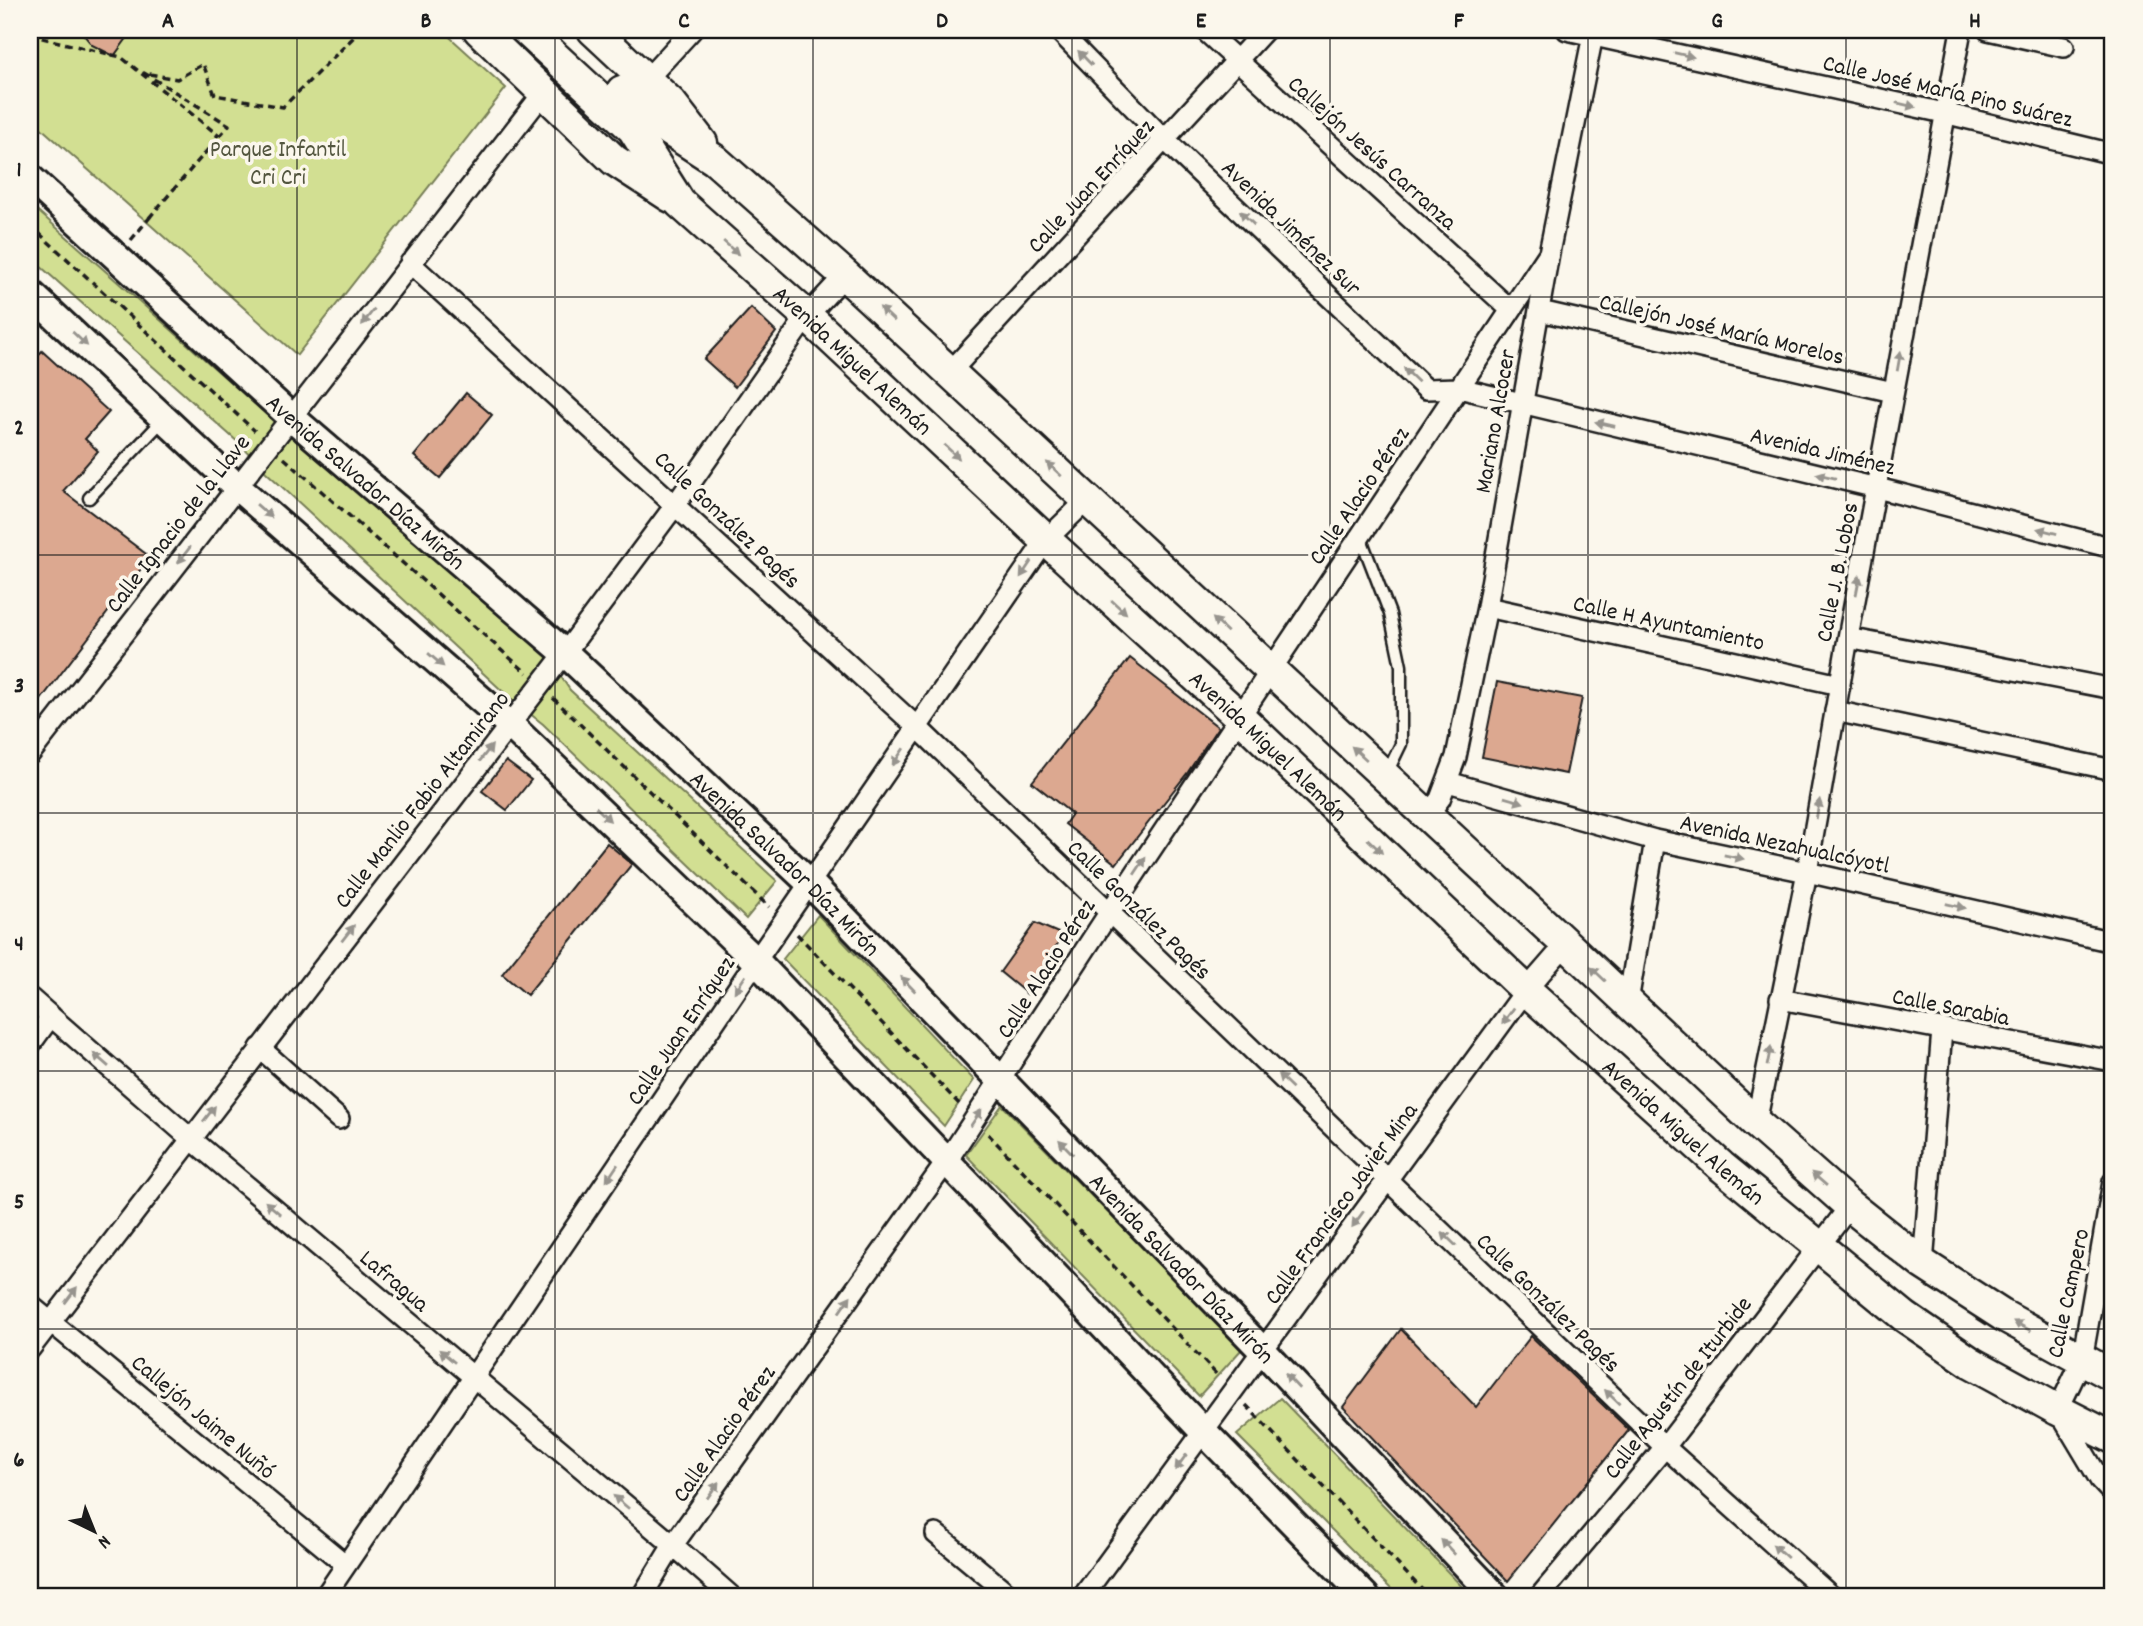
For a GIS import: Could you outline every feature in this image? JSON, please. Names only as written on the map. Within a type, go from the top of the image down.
[{"type":"main road","points":[[479,30],[614,160],[680,203]]},
{"type":"main road","name":"Avenida Miguel Alemán","points":[[526,30],[633,129],[680,203],[807,316],[1240,718],[1526,990],[1721,1166],[1905,1317],[1972,1363],[2113,1438]]},
{"type":"main road","points":[[557,30],[650,118],[715,160],[845,275],[1756,1123],[1850,1206],[1923,1264],[2002,1315],[2113,1376]]},
{"type":"main road","points":[[593,30],[671,103],[715,160]]},
{"type":"main road","name":"Avenida Salvador Díaz Mirón","points":[[30,178],[290,416],[565,653],[811,884],[1262,1350],[1495,1596]]},
{"type":"main road","points":[[30,292],[237,487],[509,724],[756,961],[1203,1431],[1365,1596]]},
{"type":"street","points":[[647,79],[692,30]]},
{"type":"street","name":"Avenida Jiménez Sur","points":[[1058,30],[1165,140],[1426,389],[1459,388],[1521,404]]},
{"type":"street","name":"Callejón Jesús Carranza","points":[[1204,30],[1511,310]]},
{"type":"street","name":"Calle Juan Enríquez","points":[[950,372],[1265,30]]},
{"type":"street","name":"Calle José María Pino Suárez","points":[[1567,30],[1594,33],[2113,154]]},
{"type":"street","name":"Calle J. B. Lobos","points":[[1756,1123],[1807,872],[1961,30]]},
{"type":"street","points":[[1988,30],[2064,47]]},
{"type":"street","name":"Mariano Alcocer","points":[[1427,816],[1440,799],[1456,757],[1487,607],[1549,253],[1594,33]]},
{"type":"street","name":"Calle Ignacio de la Llave","points":[[30,754],[544,92]]},
{"type":"street","name":"Calle Alacio Pérez","points":[[642,1596],[673,1545],[1002,1080],[1109,913],[1549,253]]},
{"type":"street","name":"Calle González Pagés","points":[[410,263],[918,728],[1665,1447],[1831,1596]]},
{"type":"street","name":"Calle Manlio Fabio Altamirano","points":[[30,1349],[565,653],[676,505],[807,316],[845,275]]},
{"type":"street","name":"Callejón José María Morelos","points":[[1540,311],[1893,393]]},
{"type":"street","name":"Avenida Jiménez","points":[[1521,404],[1877,488],[2113,548]]},
{"type":"street","name":"Calle Juan Enríquez","points":[[325,1596],[756,961],[1046,540],[1087,500]]},
{"type":"street","name":"Calle H Ayuntamiento","points":[[1487,607],[1840,685]]},
{"type":"street","points":[[1848,638],[2113,689]]},
{"type":"street","points":[[1835,711],[2113,770]]},
{"type":"street","name":"Avenida Nezahualcóyotl","points":[[1448,782],[1655,840],[2113,942]]},
{"type":"street","points":[[1628,1002],[1655,840]]},
{"type":"street","name":"Calle Francisco Javier Mina","points":[[1083,1596],[1526,990],[1566,944]]},
{"type":"street","name":"Lafragua","points":[[30,998],[190,1138],[731,1596]]},
{"type":"street","name":"Calle Sarabia","points":[[1780,999],[2113,1061]]},
{"type":"street","points":[[30,1045],[51,1016]]},
{"type":"street","points":[[1923,1264],[1942,1030]]},
{"type":"street","points":[[260,1048],[339,1119]]},
{"type":"street","name":"Calle Campero","points":[[2058,1410],[2082,1360],[2113,1182]]},
{"type":"street","name":"Calle Agustín de Iturbide","points":[[1540,1596],[1665,1447],[1850,1206]]},
{"type":"street","name":"Callejón Jaime Nuñó","points":[[30,1305],[346,1565]]},
{"type":"street","points":[[2058,1410],[2100,1480],[2113,1494]]},
{"type":"street","points":[[936,1534],[1011,1596]]},
{"type":"lane","points":[[89,498],[164,419]]},
{"type":"lane","points":[[1360,536],[1390,614],[1401,666],[1401,744],[1386,777]]},
{"type":"path","points":[[149,218],[229,125],[144,73],[177,79],[203,64],[215,95],[283,107],[361,30]]},
{"type":"path","points":[[30,36],[121,57],[218,135],[118,257]]},
{"type":"path","points":[[30,225],[269,444],[540,685],[784,922],[1429,1596]]},
{"type":"green space","name":"Parque Infantil Cri Cri","points":[[30,30],[442,30],[506,88],[297,355],[30,118]]},
{"type":"green space","points":[[30,204],[293,438],[545,653],[570,690],[777,881],[746,919],[543,724],[511,699],[266,472],[240,444],[30,257]]},
{"type":"green space","points":[[818,915],[974,1080],[944,1126],[783,959]]},
{"type":"green space","points":[[1002,1105],[1242,1349],[1199,1396],[966,1155]]},
{"type":"green space","points":[[1280,1398],[1471,1596],[1398,1596],[1237,1435]]},
{"type":"building","points":[[80,30],[133,30],[114,56],[92,45]]},
{"type":"building","points":[[751,308],[776,332],[735,387],[704,359]]},
{"type":"building","points":[[42,351],[109,412],[85,439],[98,451],[63,491],[150,557],[30,714],[30,364]]},
{"type":"building","points":[[466,393],[492,415],[440,478],[414,456]]},
{"type":"building","points":[[1130,658],[1218,727],[1188,772],[1116,864],[1065,824],[1072,814],[1032,782]]},
{"type":"building","points":[[1497,682],[1582,698],[1566,774],[1482,757]]},
{"type":"building","points":[[506,761],[531,780],[507,810],[482,791]]},
{"type":"building","points":[[607,843],[632,864],[527,995],[502,974]]},
{"type":"building","points":[[1035,923],[1063,935],[1027,994],[1000,972]]},
{"type":"building","points":[[1401,1329],[1476,1407],[1531,1336],[1629,1430],[1508,1581],[1343,1407]]}]
